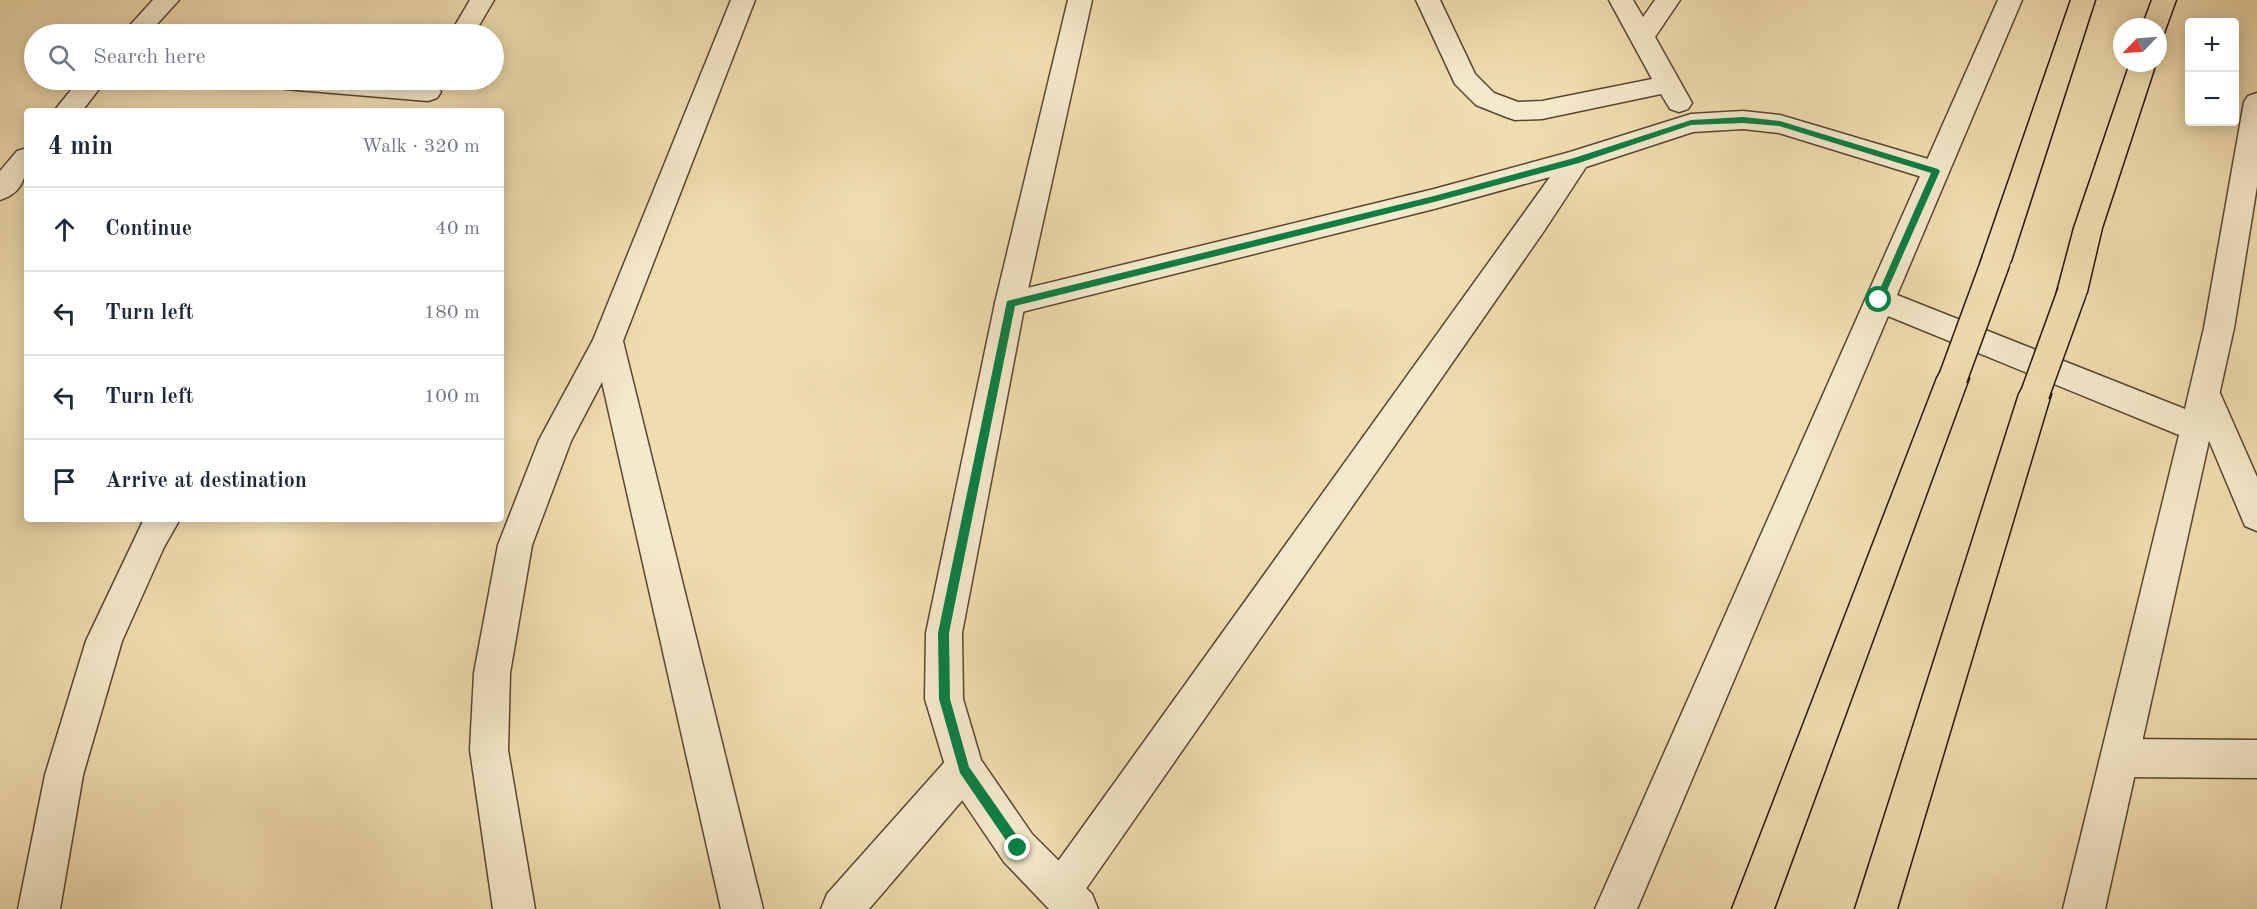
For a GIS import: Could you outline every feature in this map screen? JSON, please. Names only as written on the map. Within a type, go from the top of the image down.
[{"type":"highway","points":[[1753,909],[1996,261],[2083,0]]},
{"type":"highway","points":[[2158,18],[2164,0]]},
{"type":"highway","points":[[1876,909],[2035,394],[2072,292],[2088,228],[2140,72]]},
{"type":"street","points":[[144,24],[167,0]]},
{"type":"street","points":[[468,24],[482,0]]},
{"type":"street","points":[[514,909],[489,750],[492,673],[515,545],[555,440],[608,340],[743,0]]},
{"type":"street","points":[[1080,0],[1011,303],[944,633],[944,699],[964,769],[1018,848],[1068,900],[1576,160]]},
{"type":"street","points":[[1428,0],[1464,78],[1485,99],[1515,111],[1542,110],[1668,84]]},
{"type":"street","points":[[1621,0],[1691,123]]},
{"type":"street","points":[[1642,37],[1668,0]]},
{"type":"street","points":[[1616,909],[2010,0]]},
{"type":"street","points":[[70,108],[85,90]]},
{"type":"street","points":[[386,90],[427,94]]},
{"type":"street","points":[[2084,909],[2205,393],[2244,257],[2257,102]]},
{"type":"street","points":[[1011,303],[1434,199],[1576,160],[1691,123],[1743,120],[1780,124],[1935,171]]},
{"type":"street","points":[[0,189],[24,161]]},
{"type":"street","points":[[1879,300],[2197,428]]},
{"type":"street","points":[[608,340],[742,909]]},
{"type":"street","points":[[2205,393],[2257,516]]},
{"type":"street","points":[[39,909],[64,775],[104,641],[151,538],[161,522]]},
{"type":"street","points":[[2120,758],[2257,759]]},
{"type":"street","points":[[842,909],[964,769]]},
{"type":"route","points":[[1018,848],[964,769],[944,699],[944,633],[1011,303],[1434,199],[1576,160],[1691,123],[1743,120],[1780,124],[1935,171],[1879,300]]}]
